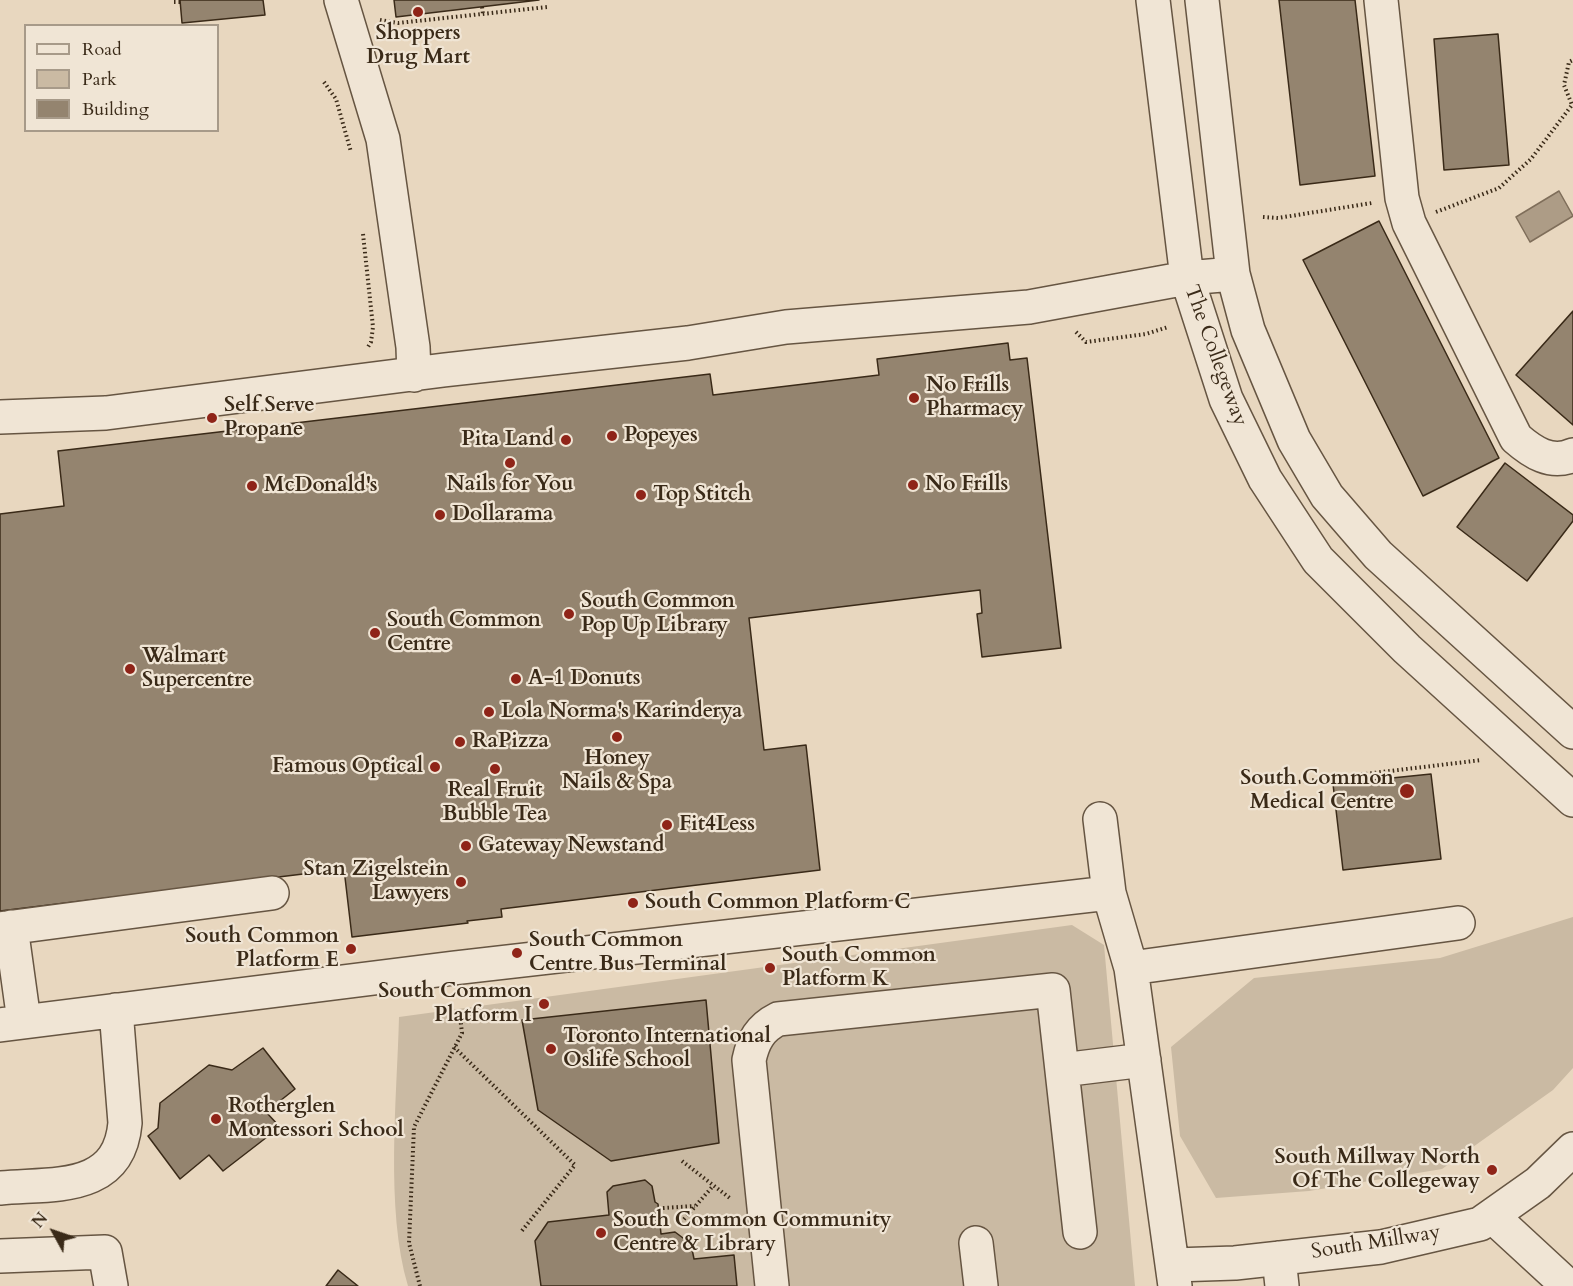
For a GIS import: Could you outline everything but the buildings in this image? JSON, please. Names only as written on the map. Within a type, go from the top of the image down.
[{"type":"street","points":[[341,0],[383,139],[414,347],[414,375]]},
{"type":"street","name":"The Collegeway","points":[[1153,0],[1187,278],[1226,399],[1265,479],[1318,560],[1407,649],[1573,800]]},
{"type":"street","name":"The Collegeway","points":[[1202,0],[1233,274],[1248,330],[1294,440],[1327,496],[1378,555],[1573,732]]},
{"type":"street","points":[[1381,0],[1405,210],[1516,438],[1531,452],[1550,459],[1573,455]]},
{"type":"street","points":[[0,417],[106,413],[688,343],[786,327],[1029,307],[1187,278],[1233,274]]},
{"type":"street","points":[[1100,819],[1109,893],[1131,968],[1174,1275]]},
{"type":"street","points":[[272,893],[5,928],[12,1023],[454,968],[1109,893]]},
{"type":"street","points":[[1131,968],[1458,923]]},
{"type":"street","points":[[772,1286],[749,1060],[757,1035],[766,1025],[778,1019],[1053,990],[1080,1232]]},
{"type":"street","points":[[0,1188],[83,1180],[98,1174],[109,1166],[124,1136],[125,1123],[116,1010]]},
{"type":"street","points":[[1062,1070],[1144,1060]]},
{"type":"street","name":"South Millway","points":[[1174,1275],[1235,1263],[1281,1272],[1381,1246],[1480,1224],[1538,1183],[1573,1149]]},
{"type":"street","points":[[1492,1216],[1568,1286]]},
{"type":"street","points":[[976,1243],[981,1286]]},
{"type":"street","points":[[0,1256],[105,1252],[111,1286]]},
{"type":"path","points":[[174,2],[180,2]]},
{"type":"path","points":[[482,7],[483,14]]},
{"type":"path","points":[[376,17],[382,23],[398,23],[547,8]]},
{"type":"path","points":[[1263,217],[1405,210],[1498,188],[1531,159],[1572,105],[1564,84],[1569,62],[1573,60]]},
{"type":"path","points":[[324,82],[336,99],[352,153]]},
{"type":"path","points":[[361,222],[373,327],[371,342],[365,351]]},
{"type":"path","points":[[1076,332],[1086,342],[1146,334],[1168,327]]},
{"type":"path","points":[[1281,783],[1483,760]]},
{"type":"path","points":[[420,1286],[409,1243],[414,1126],[462,1033],[459,1008]]},
{"type":"path","points":[[454,1047],[575,1165],[520,1232]]},
{"type":"path","points":[[682,1161],[713,1186],[764,1221]]},
{"type":"path","points":[[678,1226],[713,1186]]},
{"type":"path","points":[[663,1208],[696,1206]]},
{"type":"green space","points":[[1573,917],[1573,1068],[1553,1090],[1442,1169],[1309,1191],[1216,1198],[1180,1136],[1171,1047],[1254,978],[1440,958]]},
{"type":"green space","points":[[1072,925],[1104,945],[1135,1286],[408,1286],[401,1256],[395,1188],[394,1153],[399,1017]]},
{"type":"shaded area","points":[[1559,191],[1573,216],[1530,242],[1516,217]]},
{"type":"place","name":"Shoppers Drug Mart","points":[[418,12]]},
{"type":"place","name":"No Frills Pharmacy","points":[[914,398]]},
{"type":"place","name":"Self Serve Propane","points":[[212,418]]},
{"type":"place","name":"Popeyes","points":[[612,436]]},
{"type":"place","name":"Pita Land","points":[[566,440]]},
{"type":"place","name":"Nails for You","points":[[510,463]]},
{"type":"place","name":"No Frills","points":[[913,485]]},
{"type":"place","name":"McDonald's","points":[[252,486]]},
{"type":"place","name":"Top Stitch","points":[[641,495]]},
{"type":"place","name":"Dollarama","points":[[440,515]]},
{"type":"place","name":"South Common Pop Up Library","points":[[569,614]]},
{"type":"place","name":"South Common Centre","points":[[375,633]]},
{"type":"place","name":"Walmart Supercentre","points":[[130,669]]},
{"type":"place","name":"A-1 Donuts","points":[[516,679]]},
{"type":"place","name":"Lola Norma's Karinderya","points":[[489,712]]},
{"type":"place","name":"Honey Nails & Spa","points":[[617,737]]},
{"type":"place","name":"RaPizza","points":[[460,742]]},
{"type":"place","name":"Famous Optical","points":[[435,767]]},
{"type":"place","name":"Real Fruit Bubble Tea","points":[[495,769]]},
{"type":"place","name":"South Common Medical Centre","points":[[1407,791]]},
{"type":"place","name":"Fit4Less","points":[[667,825]]},
{"type":"place","name":"Gateway Newstand","points":[[466,846]]},
{"type":"place","name":"Stan Zigelstein Lawyers","points":[[461,882]]},
{"type":"place","name":"South Common Platform C","points":[[633,903]]},
{"type":"place","name":"South Common Platform E","points":[[351,949]]},
{"type":"place","name":"South Common Centre Bus Terminal","points":[[517,953]]},
{"type":"place","name":"South Common Platform K","points":[[770,968]]},
{"type":"place","name":"South Common Platform I","points":[[544,1004]]},
{"type":"place","name":"Toronto International Oslife School","points":[[551,1049]]},
{"type":"place","name":"Rotherglen Montessori School","points":[[216,1119]]},
{"type":"place","name":"South Millway North Of The Collegeway","points":[[1492,1170]]},
{"type":"place","name":"South Common Community Centre & Library","points":[[601,1233]]}]
